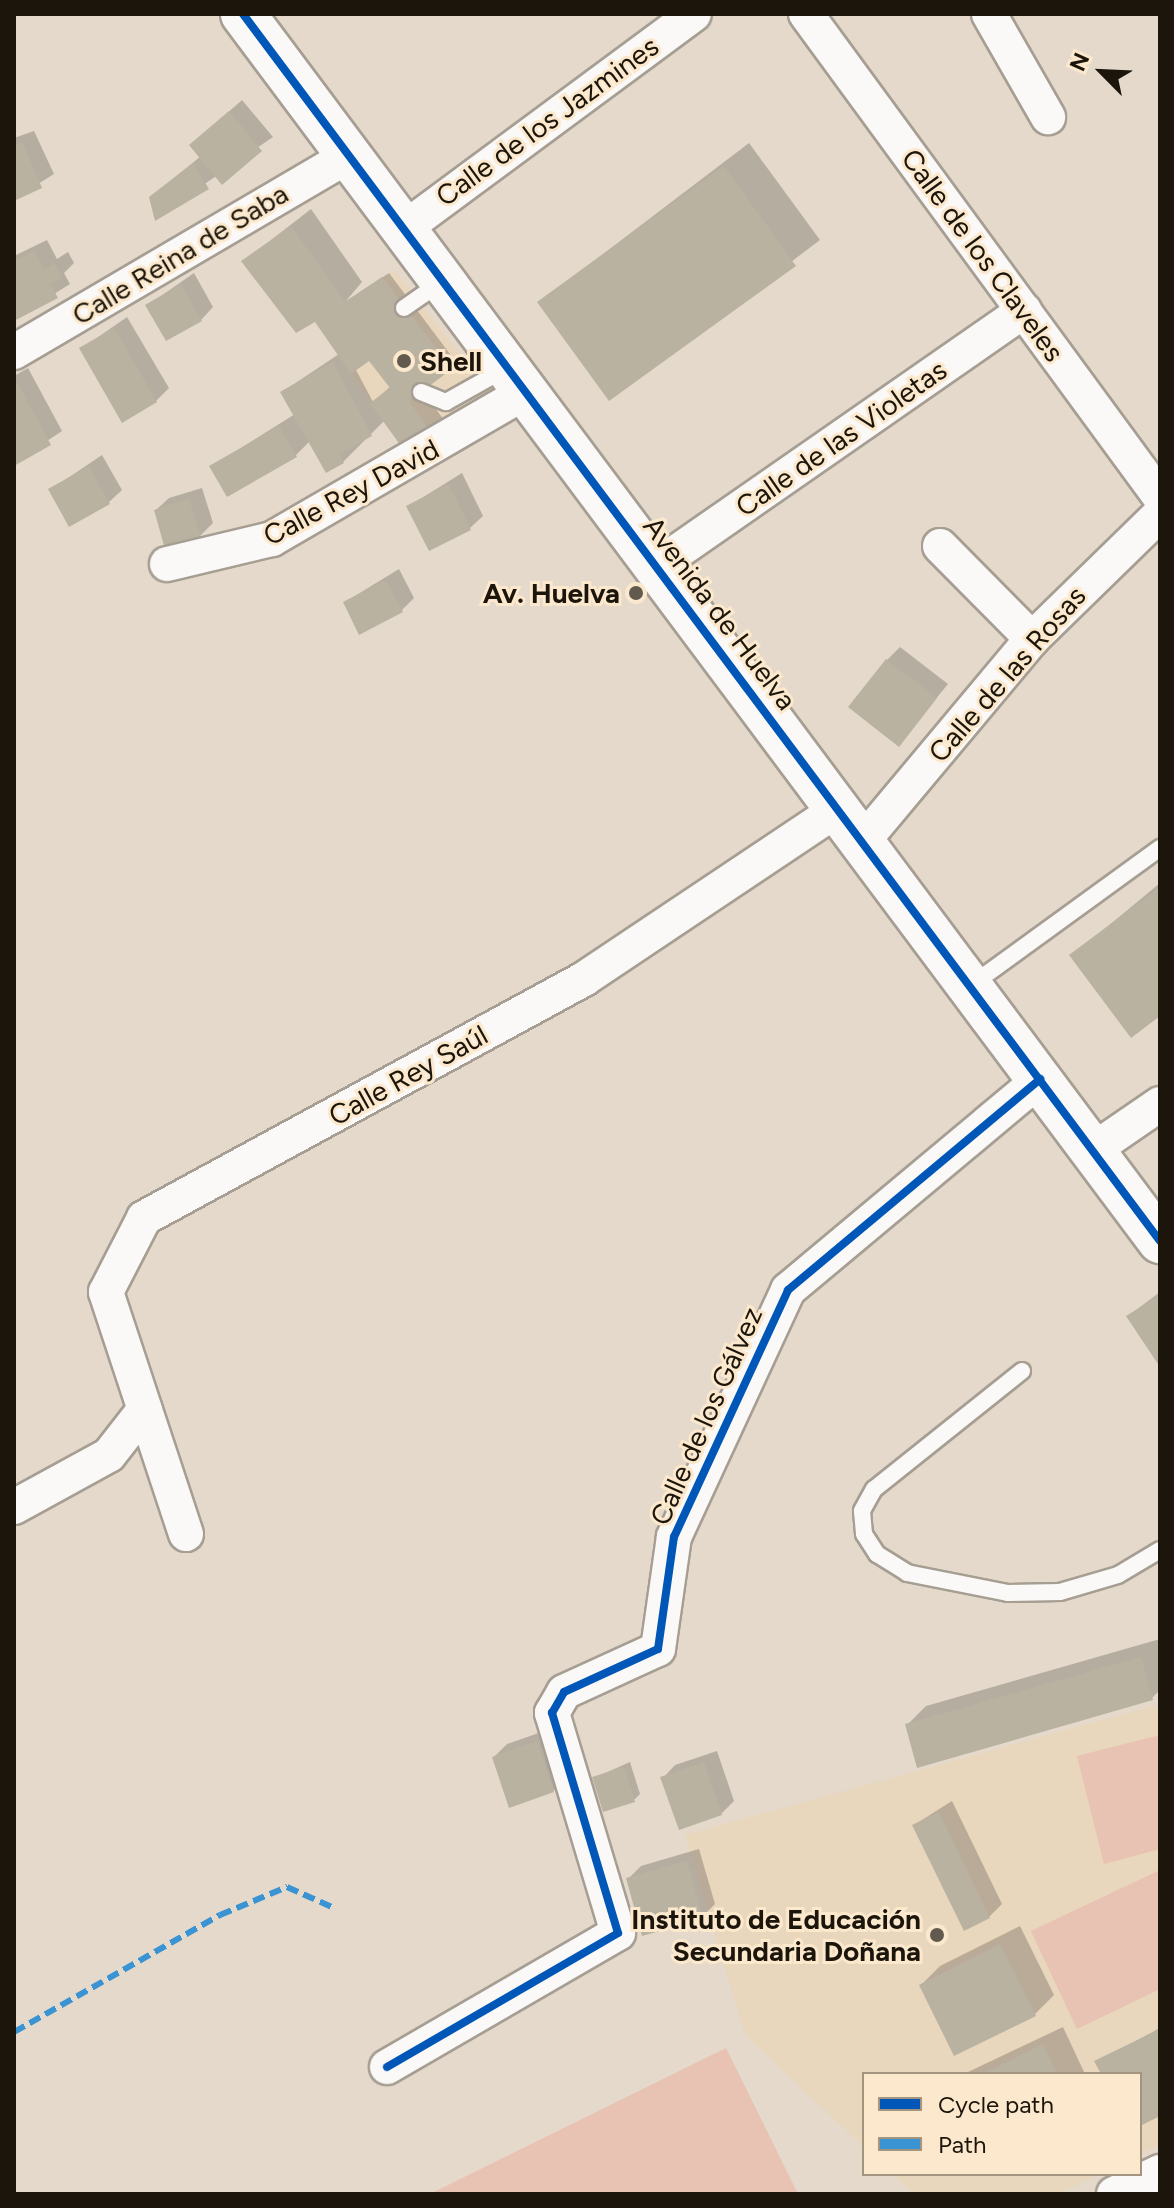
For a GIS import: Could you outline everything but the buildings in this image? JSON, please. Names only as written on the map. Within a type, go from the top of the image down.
[{"type":"street","name":"Avenida de Huelva","points":[[243,14],[440,283],[658,565],[1160,1241]]},
{"type":"street","name":"Calle de los Jazmines","points":[[402,230],[694,14]]},
{"type":"street","name":"Calle de los Claveles","points":[[806,14],[1160,497]]},
{"type":"street","points":[[989,14],[1048,117]]},
{"type":"street","name":"Calle Reina de Saba","points":[[14,352],[347,157]]},
{"type":"street","name":"Calle de las Violetas","points":[[658,565],[1024,311]]},
{"type":"street","name":"Calle Rey David","points":[[167,564],[272,539],[515,381]]},
{"type":"street","name":"Calle de las Rosas","points":[[851,825],[1032,639],[1160,514]]},
{"type":"street","points":[[940,546],[1032,639]]},
{"type":"street","name":"Calle Rey Saúl","points":[[186,1534],[106,1292],[144,1218],[584,979],[851,825]]},
{"type":"street","name":"Calle de los Gálvez","points":[[387,2067],[618,1933],[552,1713],[564,1692],[658,1649],[674,1537],[788,1290],[1040,1079]]},
{"type":"street","points":[[1093,1150],[1160,1104]]},
{"type":"street","points":[[14,1507],[109,1455],[145,1409]]},
{"type":"street","points":[[1114,2194],[1160,2172]]},
{"type":"lane","points":[[404,308],[440,283]]},
{"type":"lane","points":[[421,392],[446,402],[515,381]]},
{"type":"lane","points":[[970,986],[1160,848]]},
{"type":"lane","points":[[1022,1371],[874,1489],[862,1511],[864,1534],[877,1554],[907,1573],[1008,1593],[1060,1592],[1118,1575],[1160,1550]]},
{"type":"shaded area","name":"Shell","points":[[394,270],[500,404],[406,453],[315,322]]},
{"type":"shaded area","name":"Instituto de Educación Secundaria Doñana","points":[[1160,1704],[1160,2145],[1142,2153],[1142,2072],[862,2072],[862,2145],[745,2035],[685,1835]]},
{"type":"shaded area","points":[[1160,1735],[1160,1849],[1104,1864],[1077,1756]]},
{"type":"shaded area","points":[[1160,1870],[1160,1989],[1077,2029],[1031,1931]]},
{"type":"shaded area","points":[[726,2048],[798,2194],[430,2194]]},
{"type":"shaded area","points":[[894,2176],[1096,2176],[1059,2194],[913,2194]]},
{"type":"marked path","points":[[14,2032],[220,1915],[287,1887],[334,1908]]},
{"type":"cycle path","points":[[243,14],[1160,1241]]},
{"type":"cycle path","points":[[387,2067],[618,1933],[552,1713],[564,1692],[658,1649],[674,1537],[788,1290],[1040,1079]]},
{"type":"place","name":"Shell","points":[[404,361]]},
{"type":"place","name":"Av. Huelva","points":[[636,593]]},
{"type":"place","name":"Instituto de Educación Secundaria Doñana","points":[[937,1935]]}]
